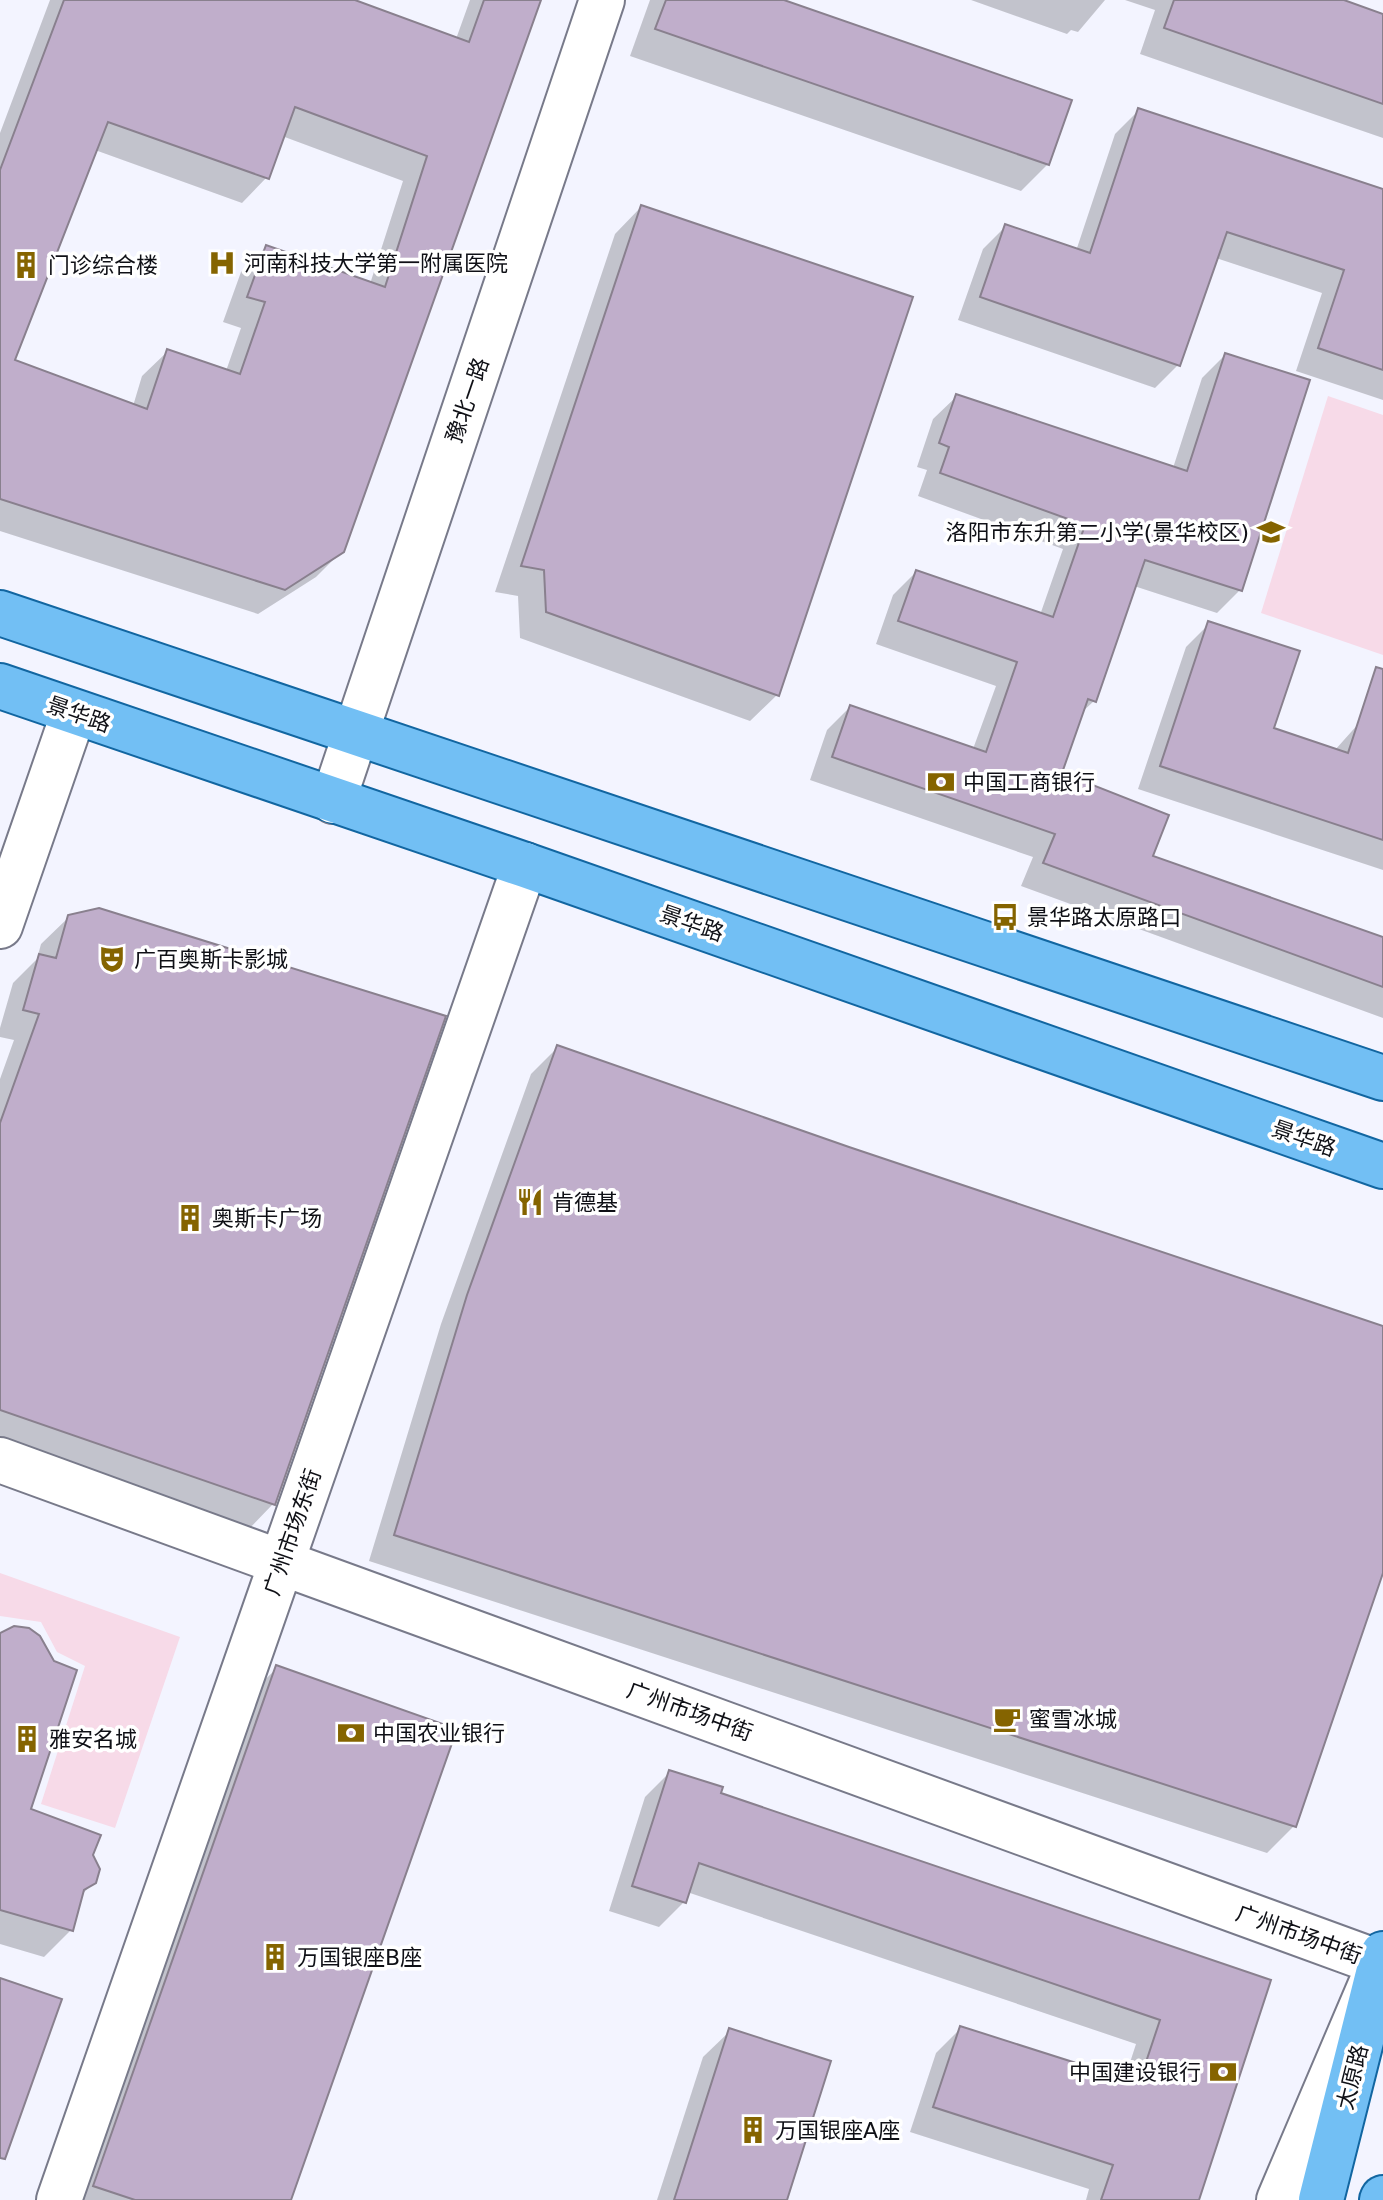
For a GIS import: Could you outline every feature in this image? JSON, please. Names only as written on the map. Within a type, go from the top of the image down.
[{"type":"main road","points":[[0,613],[1383,1078]]},
{"type":"main road","name":"景华路","points":[[0,686],[525,865],[1383,1166]]},
{"type":"main road","name":"太原路","points":[[1321,2200],[1381,1959]]},
{"type":"street","name":"豫北一路","points":[[333,801],[602,0]]},
{"type":"street","points":[[0,926],[74,712]]},
{"type":"street","name":"广州市场东街","points":[[59,2200],[525,865]]},
{"type":"street","name":"广州市场中街","points":[[0,1460],[1381,1959]]},
{"type":"street","points":[[1279,2200],[1381,1959]]},
{"type":"shaded area","points":[[1328,396],[1383,415],[1383,655],[1261,613]]},
{"type":"shaded area","points":[[0,1573],[180,1637],[115,1828],[41,1804],[85,1666],[57,1652],[41,1622],[0,1616]]},
{"type":"building","name":"河南科技大学第一附属医院","points":[[64,0],[355,0],[469,42],[484,0],[541,0],[344,552],[285,590],[0,499],[0,170]],"holes":[[[295,107],[427,156],[385,287],[266,245],[247,297],[265,302],[240,374],[167,349],[147,409],[15,360],[108,122],[269,179]]]},
{"type":"building","points":[[666,0],[784,0],[1072,100],[1049,165],[655,29]]},
{"type":"building","points":[[1174,0],[1344,0],[1383,14],[1383,104],[1164,28]]},
{"type":"building","points":[[1138,108],[1383,189],[1383,370],[1318,348],[1344,270],[1227,232],[1180,366],[980,297],[1005,224],[1090,253]]},
{"type":"building","points":[[641,205],[913,297],[779,696],[546,612],[544,570],[521,566]]},
{"type":"building","points":[[1225,353],[1310,380],[1242,591],[1145,560],[1096,702],[1088,699],[1062,773],[1169,815],[1153,856],[1383,937],[1383,987],[1043,863],[1055,834],[832,757],[850,705],[986,752],[1017,662],[898,621],[916,570],[1053,617],[1085,525],[940,473],[949,447],[939,443],[956,394],[1187,471]]},
{"type":"building","points":[[1208,621],[1300,651],[1274,728],[1348,753],[1376,667],[1383,669],[1383,840],[1160,766]]},
{"type":"building","name":"奥斯卡广场","points":[[99,908],[446,1016],[275,1505],[0,1410],[0,1123],[39,1014],[23,1010],[39,954],[56,958],[68,915]]},
{"type":"building","points":[[557,1045],[849,1147],[1383,1326],[1383,1573],[1296,1827],[394,1535],[467,1295]]},
{"type":"building","name":"雅安名城","points":[[14,1626],[29,1628],[40,1636],[54,1661],[77,1670],[31,1809],[101,1835],[93,1855],[100,1869],[96,1883],[84,1890],[73,1931],[0,1910],[0,1633]]},
{"type":"building","name":"万国银座B座","points":[[276,1665],[457,1729],[291,2200],[135,2200],[93,2186]]},
{"type":"building","points":[[669,1770],[723,1787],[721,1793],[1271,1980],[1199,2200],[1101,2200],[1113,2165],[933,2107],[960,2026],[1139,2083],[1160,2020],[699,1863],[686,1903],[632,1886]]},
{"type":"building","points":[[0,1978],[62,1999],[5,2159],[0,2158]]},
{"type":"building","name":"万国银座A座","points":[[729,2028],[831,2061],[787,2200],[674,2200]]},
{"type":"place","name":"河南科技大学第一附属医院","points":[[222,263]]},
{"type":"place","name":"门诊综合楼","points":[[26,265]]},
{"type":"place","name":"洛阳市东升第二小学(景华校区)","points":[[1271,532]]},
{"type":"place","name":"中国工商银行","points":[[941,782]]},
{"type":"place","name":"景华路太原路口","points":[[1005,917]]},
{"type":"place","name":"广百奥斯卡影城","points":[[112,959]]},
{"type":"place","name":"肯德基","points":[[530,1202]]},
{"type":"place","name":"奥斯卡广场","points":[[190,1218]]},
{"type":"place","name":"蜜雪冰城","points":[[1007,1719]]},
{"type":"place","name":"中国农业银行","points":[[351,1733]]},
{"type":"place","name":"雅安名城","points":[[27,1739]]},
{"type":"place","name":"万国银座B座","points":[[275,1957]]},
{"type":"place","name":"中国建设银行","points":[[1223,2072]]},
{"type":"place","name":"万国银座A座","points":[[753,2130]]}]
